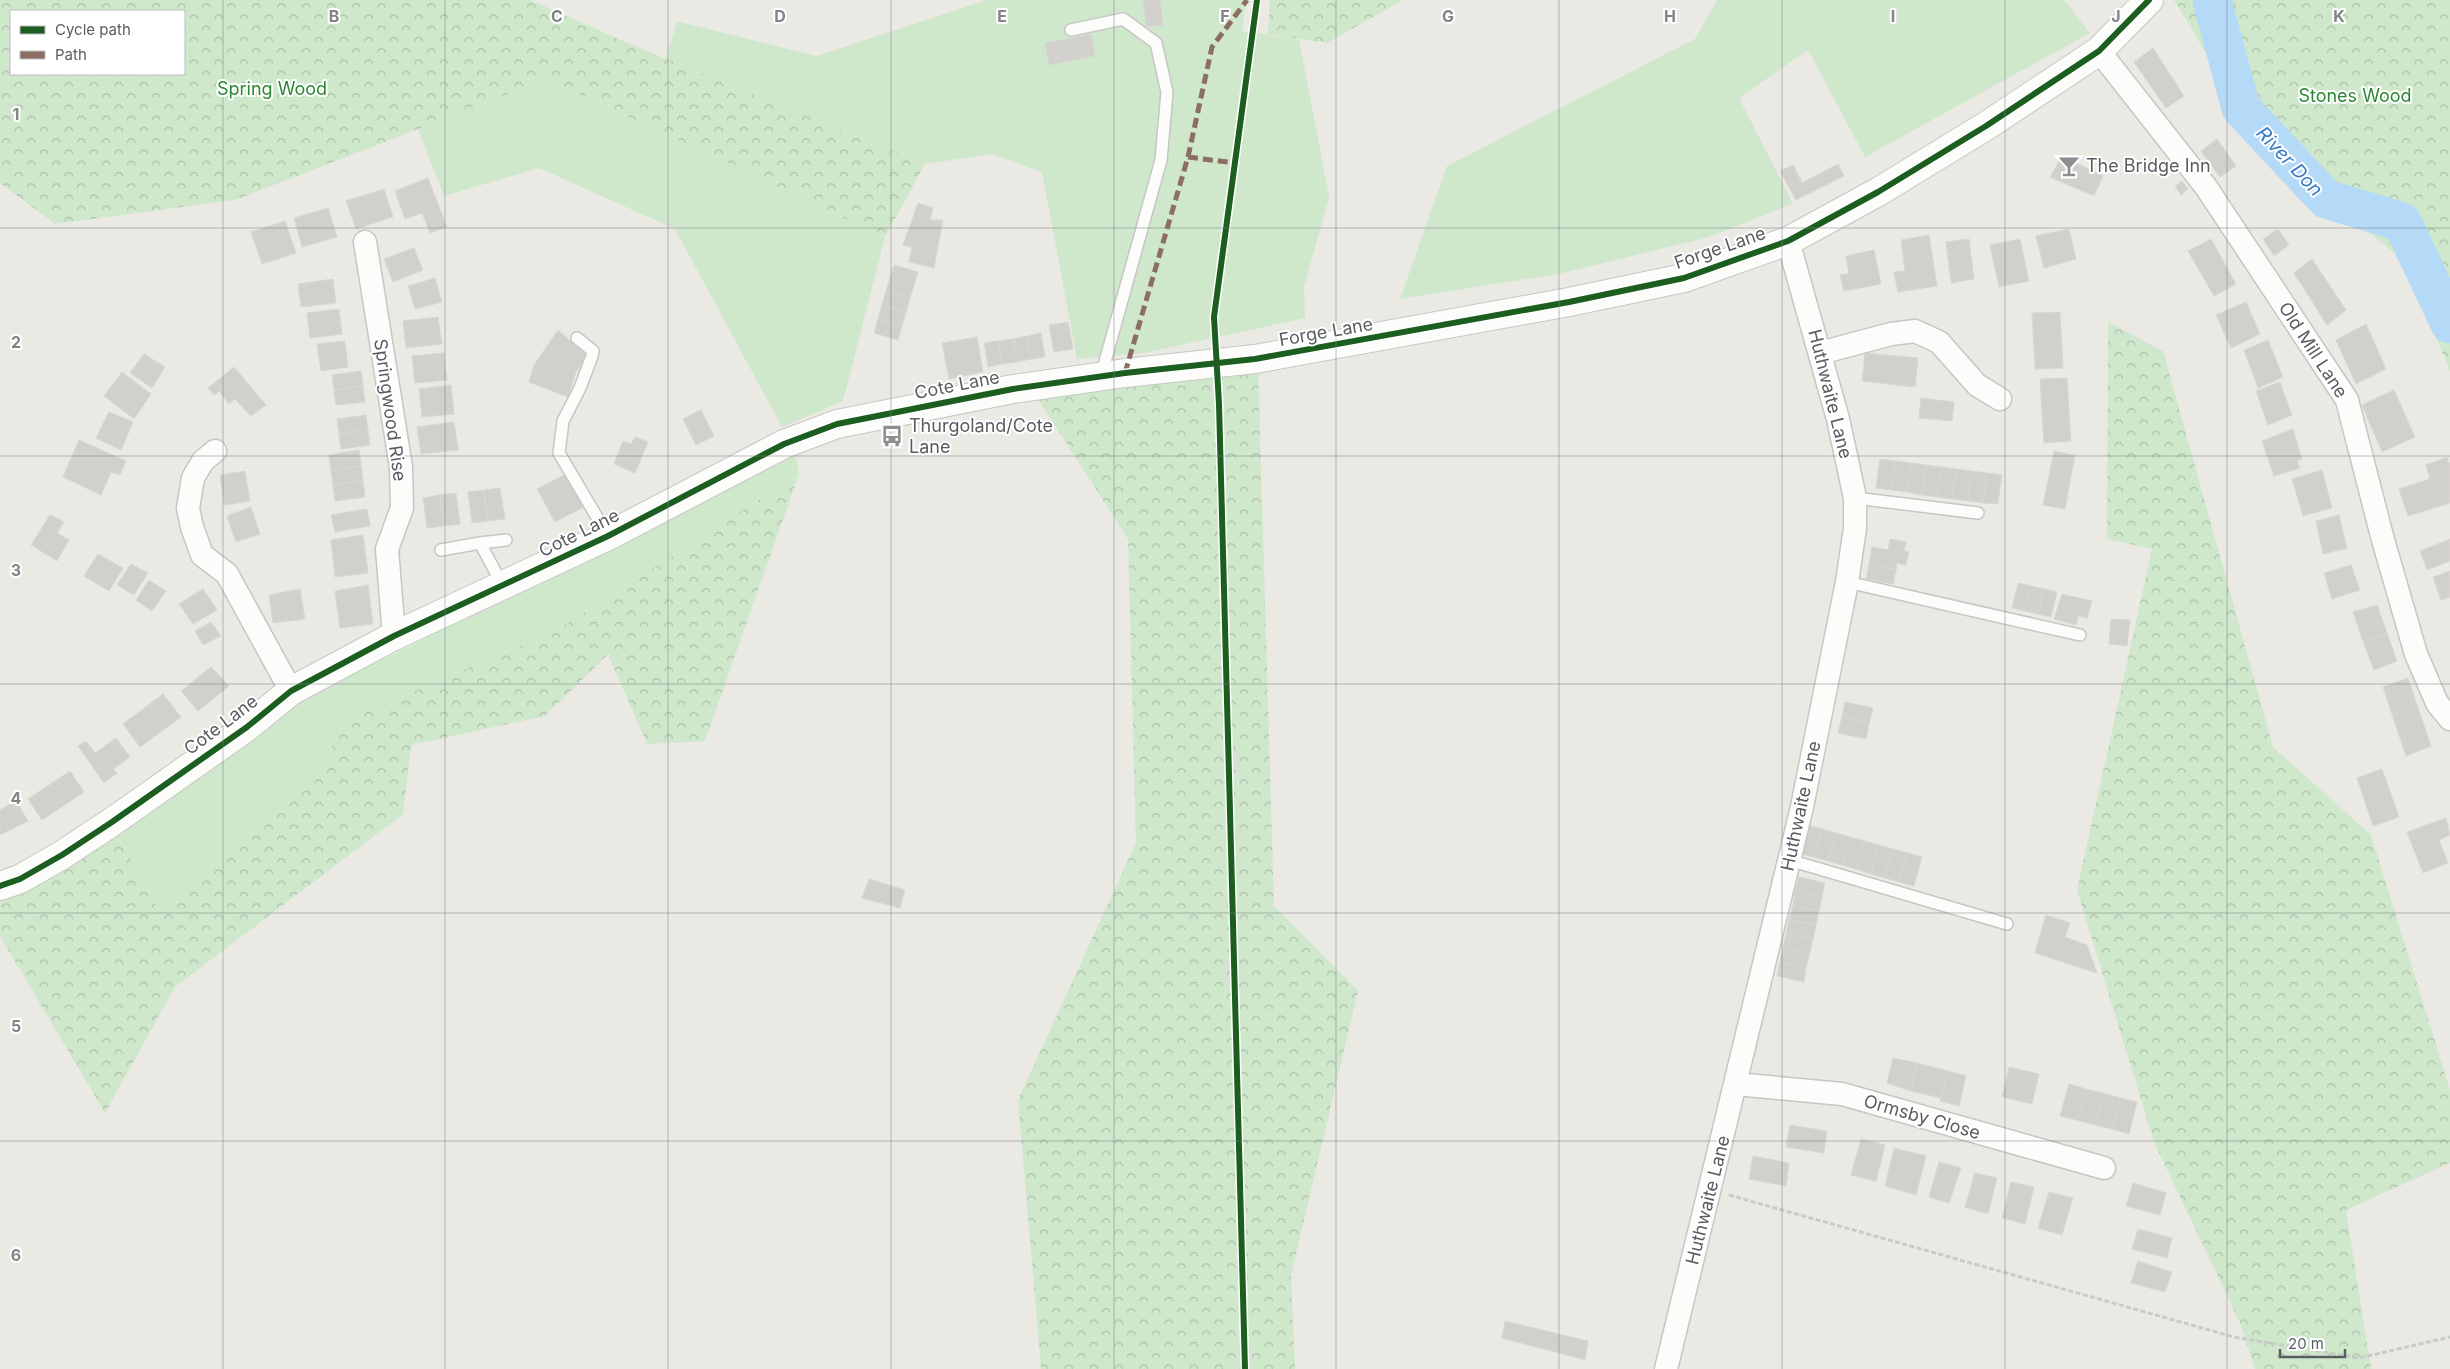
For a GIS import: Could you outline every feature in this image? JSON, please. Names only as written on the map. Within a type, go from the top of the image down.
[{"type":"street","name":"Forge Lane","points":[[1232,363],[1540,307],[1684,278],[1788,241],[1878,192],[1978,132],[2099,50],[2149,0]]},
{"type":"street","name":"Old Mill Lane","points":[[2099,50],[2206,187],[2347,400],[2383,540],[2416,654],[2437,703],[2450,719]]},
{"type":"street","name":"Huthwaite Lane","points":[[1666,1369],[1711,1190],[1789,860],[1847,582],[1855,528],[1855,498],[1838,419],[1788,241]]},
{"type":"street","name":"Springwood Rise","points":[[365,242],[401,467],[402,508],[388,548],[394,636]]},
{"type":"street","points":[[1820,353],[1891,334],[1915,331],[1939,342],[1976,385],[2004,401]]},
{"type":"street","name":"Cote Lane","points":[[0,886],[20,878],[62,855],[112,822],[247,727],[291,691],[394,636],[608,536],[784,444],[837,424],[1013,390],[1125,373],[1232,363]]},
{"type":"street","points":[[215,451],[203,461],[193,478],[188,508],[192,527],[202,555],[227,574],[291,691]]},
{"type":"street","name":"Ormsby Close","points":[[1736,1084],[1842,1094],[2104,1168]]},
{"type":"lane","points":[[1071,30],[1124,19],[1156,43],[1167,92],[1161,160],[1100,377]]},
{"type":"lane","points":[[577,338],[593,350],[580,388],[563,421],[559,453],[608,536]]},
{"type":"lane","points":[[1855,498],[1978,513]]},
{"type":"lane","points":[[441,550],[506,540]]},
{"type":"lane","points":[[480,543],[503,586]]},
{"type":"lane","points":[[1847,582],[2080,635]]},
{"type":"lane","points":[[1789,860],[2008,924]]},
{"type":"path","points":[[1711,1190],[2234,1337],[2359,1358],[2450,1337]]},
{"type":"green space","name":"Spring Wood","points":[[0,0],[530,0],[637,47],[925,164],[885,237],[547,79],[235,200],[55,224],[0,183]]},
{"type":"green space","points":[[987,0],[1246,0],[1242,31],[1299,39],[1329,197],[1304,287],[1305,318],[1144,353],[1077,359],[1042,172],[992,154],[925,164],[666,59],[677,21],[817,56]]},
{"type":"green space","points":[[1270,0],[1403,0],[1327,43],[1268,34]]},
{"type":"green space","points":[[1717,0],[2064,0],[2090,33],[1865,157],[1808,50],[1739,98],[1793,204],[1706,238],[1558,274],[1400,299],[1447,166],[1695,39]]},
{"type":"green space","name":"Stones Wood","points":[[2174,0],[2450,0],[2450,371],[2405,262],[2261,144]]},
{"type":"green space","points":[[547,79],[885,237],[843,401],[782,427],[675,229],[539,168],[444,196],[418,129]]},
{"type":"green space","points":[[2108,322],[2163,351],[2273,747],[2371,835],[2450,1090],[2450,1163],[2346,1210],[2371,1369],[2255,1369],[2241,1325],[2154,1142],[2077,890],[2152,549],[2107,539]]},
{"type":"green space","points":[[1258,365],[1274,906],[1358,991],[1291,1275],[1295,1369],[1041,1369],[1018,1100],[1136,843],[1128,539],[1038,399]]},
{"type":"green space","points":[[795,452],[799,474],[560,628],[344,722],[314,783],[158,909],[116,833],[261,735],[301,701]]},
{"type":"green space","points":[[799,474],[705,741],[647,744],[608,654],[545,716],[411,745],[403,814],[175,987],[105,1113],[0,936],[0,896],[116,833],[158,909],[314,783],[344,722],[560,628]]},
{"type":"building","points":[[1143,0],[1160,0],[1163,25],[1146,27]]},
{"type":"building","points":[[1091,34],[1095,56],[1049,65],[1045,43]]},
{"type":"building","points":[[2153,48],[2184,96],[2166,108],[2134,62]]},
{"type":"building","points":[[2217,139],[2236,166],[2220,177],[2201,151]]},
{"type":"building","name":"The Bridge Inn","points":[[2062,156],[2103,176],[2094,196],[2050,177]]},
{"type":"building","points":[[1838,164],[1844,176],[1796,200],[1780,171],[1793,165],[1802,183]]},
{"type":"building","points":[[428,178],[447,227],[430,233],[422,213],[405,219],[395,191]]},
{"type":"building","points":[[2182,181],[2188,189],[2181,195],[2175,186]]},
{"type":"building","points":[[384,189],[393,217],[356,229],[346,201]]},
{"type":"building","points":[[918,203],[933,208],[930,220],[943,220],[934,268],[909,262],[912,247],[903,245]]},
{"type":"building","points":[[328,208],[337,237],[302,247],[294,218]]},
{"type":"building","points":[[285,221],[296,253],[262,264],[251,232]]},
{"type":"building","points":[[2069,229],[2076,259],[2044,268],[2036,236]]},
{"type":"building","points":[[2278,229],[2289,245],[2274,256],[2263,239]]},
{"type":"building","points":[[1929,235],[1937,286],[1898,292],[1894,272],[1905,271],[1901,240]]},
{"type":"building","points":[[1969,239],[1974,279],[1951,283],[1946,242]]},
{"type":"building","points":[[2020,239],[2029,281],[1999,287],[1990,245]]},
{"type":"building","points":[[2211,239],[2236,284],[2214,296],[2188,251]]},
{"type":"building","points":[[414,248],[423,270],[393,282],[384,259]]},
{"type":"building","points":[[1874,250],[1881,284],[1844,291],[1840,275],[1849,274],[1846,256]]},
{"type":"building","points":[[2312,259],[2346,310],[2327,325],[2294,273]]},
{"type":"building","points":[[894,265],[918,272],[910,298],[886,291]]},
{"type":"building","points":[[435,278],[442,302],[415,309],[408,286]]},
{"type":"building","points":[[333,279],[336,303],[301,307],[298,284]]},
{"type":"building","points":[[886,291],[910,298],[906,313],[882,305]]},
{"type":"building","points":[[2246,302],[2260,334],[2231,348],[2216,315]]},
{"type":"building","points":[[882,305],[906,313],[902,326],[878,319]]},
{"type":"building","points":[[339,309],[342,334],[310,338],[307,313]]},
{"type":"building","points":[[2060,312],[2063,368],[2035,369],[2032,313]]},
{"type":"building","points":[[438,317],[442,344],[406,348],[403,321]]},
{"type":"building","points":[[878,319],[902,326],[898,340],[874,333]]},
{"type":"building","points":[[1068,322],[1073,349],[1054,352],[1049,325]]},
{"type":"building","points":[[2366,324],[2386,369],[2356,384],[2336,340]]},
{"type":"building","points":[[558,330],[588,357],[576,372],[568,397],[529,382],[534,365]]},
{"type":"building","points":[[1041,333],[1045,357],[1031,359],[1027,336]]},
{"type":"building","points":[[1027,336],[1031,359],[1017,362],[1013,339]]},
{"type":"building","points":[[977,337],[983,372],[949,379],[942,343]]},
{"type":"building","points":[[1013,339],[1017,362],[1002,364],[998,341]]},
{"type":"building","points":[[2268,340],[2283,377],[2258,388],[2244,350]]},
{"type":"building","points":[[345,341],[348,367],[321,371],[317,344]]},
{"type":"building","points":[[998,341],[1002,364],[988,367],[984,343]]},
{"type":"building","points":[[444,353],[447,380],[415,383],[412,356]]},
{"type":"building","points":[[1865,353],[1918,358],[1915,387],[1862,381]]},
{"type":"building","points":[[144,354],[165,367],[152,388],[130,373]]},
{"type":"building","points":[[234,367],[266,405],[251,416],[235,399],[229,404],[219,391],[214,395],[208,388]]},
{"type":"building","points":[[361,371],[363,386],[334,390],[332,375]]},
{"type":"building","points":[[122,372],[151,394],[134,419],[104,396]]},
{"type":"building","points":[[2067,378],[2071,441],[2044,443],[2040,379]]},
{"type":"building","points":[[2280,382],[2292,415],[2268,425],[2256,391]]},
{"type":"building","points":[[451,385],[454,414],[422,417],[419,389]]},
{"type":"building","points":[[363,386],[365,402],[336,405],[334,390]]},
{"type":"building","points":[[2394,390],[2415,437],[2382,452],[2362,405]]},
{"type":"building","points":[[1921,398],[1954,402],[1952,421],[1919,418]]},
{"type":"building","points":[[701,410],[714,436],[696,445],[683,419]]},
{"type":"building","points":[[109,412],[133,422],[121,450],[96,438]]},
{"type":"building","points":[[366,415],[368,430],[339,434],[337,419]]},
{"type":"building","points":[[454,422],[458,450],[421,454],[417,427]]},
{"type":"building","points":[[2293,429],[2302,459],[2297,461],[2300,468],[2274,476],[2262,441]]},
{"type":"building","points":[[368,430],[370,445],[341,449],[339,434]]},
{"type":"building","points":[[635,437],[648,442],[635,473],[614,464],[623,441],[631,444]]},
{"type":"building","points":[[79,440],[126,461],[120,475],[111,472],[101,495],[63,477]]},
{"type":"building","points":[[359,450],[361,466],[331,470],[329,455]]},
{"type":"building","points":[[2054,451],[2075,455],[2065,509],[2043,505]]},
{"type":"building","points":[[2447,457],[2450,465],[2450,503],[2408,516],[2399,489],[2430,479],[2426,465]]},
{"type":"building","points":[[1880,459],[1895,461],[1892,490],[1876,488]]},
{"type":"building","points":[[1895,461],[1911,463],[1907,492],[1892,490]]},
{"type":"building","points":[[1911,463],[1926,465],[1922,495],[1907,492]]},
{"type":"building","points":[[1926,465],[1941,467],[1937,497],[1922,495]]},
{"type":"building","points":[[361,466],[363,481],[333,485],[331,470]]},
{"type":"building","points":[[1941,467],[1956,469],[1952,499],[1937,497]]},
{"type":"building","points":[[1956,469],[1971,471],[1968,501],[1952,499]]},
{"type":"building","points":[[2322,470],[2332,508],[2303,516],[2292,479]]},
{"type":"building","points":[[245,471],[250,501],[224,505],[220,475]]},
{"type":"building","points":[[1971,471],[1987,473],[1983,503],[1968,501]]},
{"type":"building","points":[[1987,473],[2002,475],[1998,504],[1983,503]]},
{"type":"building","points":[[566,474],[584,507],[555,522],[537,489]]},
{"type":"building","points":[[363,481],[365,497],[335,501],[333,485]]},
{"type":"building","points":[[500,488],[505,519],[488,521],[484,490]]},
{"type":"building","points":[[484,490],[488,521],[472,523],[468,492]]},
{"type":"building","points":[[456,493],[460,524],[444,526],[440,495]]},
{"type":"building","points":[[440,495],[444,526],[427,528],[423,498]]},
{"type":"building","points":[[251,507],[260,534],[236,542],[227,516]]},
{"type":"building","points":[[367,509],[370,526],[335,532],[331,515]]},
{"type":"building","points":[[50,515],[64,522],[57,533],[69,540],[57,561],[31,545]]},
{"type":"building","points":[[2339,515],[2347,548],[2323,554],[2316,521]]},
{"type":"building","points":[[363,535],[368,573],[335,577],[331,540]]},
{"type":"building","points":[[1890,539],[1906,542],[1904,551],[1909,552],[1906,565],[1897,563],[1896,570],[1869,564],[1872,547],[1888,550]]},
{"type":"building","points":[[2450,539],[2450,561],[2427,570],[2420,551]]},
{"type":"building","points":[[98,554],[123,568],[109,591],[84,576]]},
{"type":"building","points":[[131,564],[148,573],[134,595],[117,585]]},
{"type":"building","points":[[1869,564],[1896,570],[1893,584],[1866,579]]},
{"type":"building","points":[[2351,565],[2360,590],[2332,599],[2324,573]]},
{"type":"building","points":[[2450,571],[2450,597],[2441,600],[2433,577]]},
{"type":"building","points":[[149,580],[166,591],[152,611],[136,600]]},
{"type":"building","points":[[2018,583],[2031,586],[2025,611],[2012,608]]},
{"type":"building","points":[[368,585],[373,624],[340,628],[335,591]]},
{"type":"building","points":[[2031,586],[2044,589],[2038,614],[2025,611]]},
{"type":"building","points":[[203,589],[217,610],[193,624],[179,604]]},
{"type":"building","points":[[300,589],[305,619],[273,623],[269,595]]},
{"type":"building","points":[[2044,589],[2057,592],[2051,617],[2038,614]]},
{"type":"building","points":[[2062,594],[2092,601],[2087,618],[2078,616],[2076,625],[2054,619]]},
{"type":"building","points":[[2377,605],[2387,633],[2363,641],[2353,612]]},
{"type":"building","points":[[2111,619],[2130,620],[2127,646],[2109,644]]},
{"type":"building","points":[[211,622],[221,636],[203,645],[195,631]]},
{"type":"building","points":[[2387,633],[2397,661],[2374,670],[2363,641]]},
{"type":"building","points":[[211,667],[229,686],[198,711],[181,691]]},
{"type":"building","points":[[2408,678],[2417,705],[2392,714],[2383,687]]},
{"type":"building","points":[[163,694],[181,717],[140,747],[123,724]]},
{"type":"building","points":[[1845,702],[1873,708],[1869,724],[1842,717]]},
{"type":"building","points":[[2417,705],[2431,746],[2406,756],[2392,714]]},
{"type":"building","points":[[1842,717],[1869,724],[1866,739],[1838,733]]},
{"type":"building","points":[[116,738],[130,757],[113,769],[117,773],[104,783],[78,746],[86,741],[95,753]]},
{"type":"building","points":[[2382,769],[2399,817],[2373,826],[2357,778]]},
{"type":"building","points":[[70,771],[84,792],[42,820],[28,799]]},
{"type":"building","points":[[16,801],[28,821],[0,835],[0,810]]},
{"type":"building","points":[[2446,818],[2450,835],[2439,840],[2448,863],[2423,873],[2407,832]]},
{"type":"building","points":[[1807,825],[1822,829],[1813,857],[1799,853]]},
{"type":"building","points":[[1822,829],[1836,833],[1828,861],[1813,857]]},
{"type":"building","points":[[1836,833],[1850,837],[1842,865],[1828,861]]},
{"type":"building","points":[[1850,837],[1865,841],[1856,869],[1842,865]]},
{"type":"building","points":[[1865,841],[1879,845],[1871,874],[1856,869]]},
{"type":"building","points":[[1879,845],[1893,849],[1885,878],[1871,874]]},
{"type":"building","points":[[1893,849],[1908,853],[1899,882],[1885,878]]},
{"type":"building","points":[[1908,853],[1922,857],[1914,886],[1899,882]]},
{"type":"building","points":[[1799,877],[1825,883],[1822,897],[1795,891]]},
{"type":"building","points":[[869,879],[905,890],[900,908],[862,898]]},
{"type":"building","points":[[1795,891],[1822,897],[1819,911],[1793,905]]},
{"type":"building","points":[[1793,905],[1819,911],[1816,925],[1789,920]]},
{"type":"building","points":[[2046,915],[2070,923],[2065,937],[2087,945],[2097,973],[2035,953]]},
{"type":"building","points":[[1789,920],[1816,925],[1813,939],[1786,934]]},
{"type":"building","points":[[1786,934],[1813,939],[1810,953],[1783,948]]},
{"type":"building","points":[[1783,948],[1810,953],[1806,967],[1780,962]]},
{"type":"building","points":[[1780,962],[1806,967],[1804,982],[1777,976]]},
{"type":"building","points":[[1893,1058],[1917,1063],[1911,1091],[1887,1083]]},
{"type":"building","points":[[1917,1063],[1948,1071],[1941,1098],[1911,1091]]},
{"type":"building","points":[[2009,1067],[2039,1074],[2032,1104],[2002,1097]]},
{"type":"building","points":[[1948,1071],[1966,1076],[1959,1106],[1940,1101]]},
{"type":"building","points":[[2069,1084],[2086,1089],[2077,1120],[2060,1116]]},
{"type":"building","points":[[2086,1089],[2103,1093],[2095,1125],[2077,1120]]},
{"type":"building","points":[[2103,1093],[2120,1098],[2112,1129],[2095,1125]]},
{"type":"building","points":[[2120,1098],[2137,1102],[2129,1134],[2112,1129]]},
{"type":"building","points":[[1790,1125],[1827,1131],[1824,1153],[1786,1147]]},
{"type":"building","points":[[1861,1139],[1885,1145],[1876,1181],[1851,1175]]},
{"type":"building","points":[[1894,1148],[1926,1156],[1916,1195],[1885,1186]]},
{"type":"building","points":[[1753,1156],[1789,1163],[1786,1186],[1749,1179]]},
{"type":"building","points":[[1939,1162],[1961,1168],[1949,1203],[1929,1197]]},
{"type":"building","points":[[1975,1173],[1997,1178],[1988,1214],[1965,1207]]},
{"type":"building","points":[[2011,1182],[2034,1187],[2025,1224],[2002,1218]]},
{"type":"building","points":[[2133,1183],[2166,1193],[2160,1215],[2126,1206]]},
{"type":"building","points":[[2049,1192],[2073,1198],[2062,1235],[2038,1228]]},
{"type":"building","points":[[2138,1229],[2172,1238],[2167,1258],[2132,1249]]},
{"type":"building","points":[[2138,1261],[2172,1272],[2165,1292],[2131,1283]]},
{"type":"building","points":[[1505,1321],[1588,1341],[1585,1360],[1502,1338]]},
{"type":"waterway","name":"River Don","points":[[2212,0],[2241,108],[2326,199],[2402,222],[2450,324]]},
{"type":"marked path","points":[[1188,157],[1212,47],[1247,0]]},
{"type":"marked path","points":[[1125,373],[1188,157],[1235,163]]},
{"type":"cycle path","points":[[1245,1369],[1219,404],[1214,317],[1257,0]]},
{"type":"cycle path","points":[[0,886],[20,879],[62,855],[112,822],[247,727],[291,691],[394,636],[608,536],[784,444],[837,424],[1013,389],[1125,373],[1255,359],[1569,302],[1684,278],[1788,241],[1878,192],[1986,126],[2099,51],[2149,0]]},
{"type":"place","name":"The Bridge Inn","points":[[2069,166]]},
{"type":"place","name":"Thurgoland/Cote Lane","points":[[892,436]]}]
